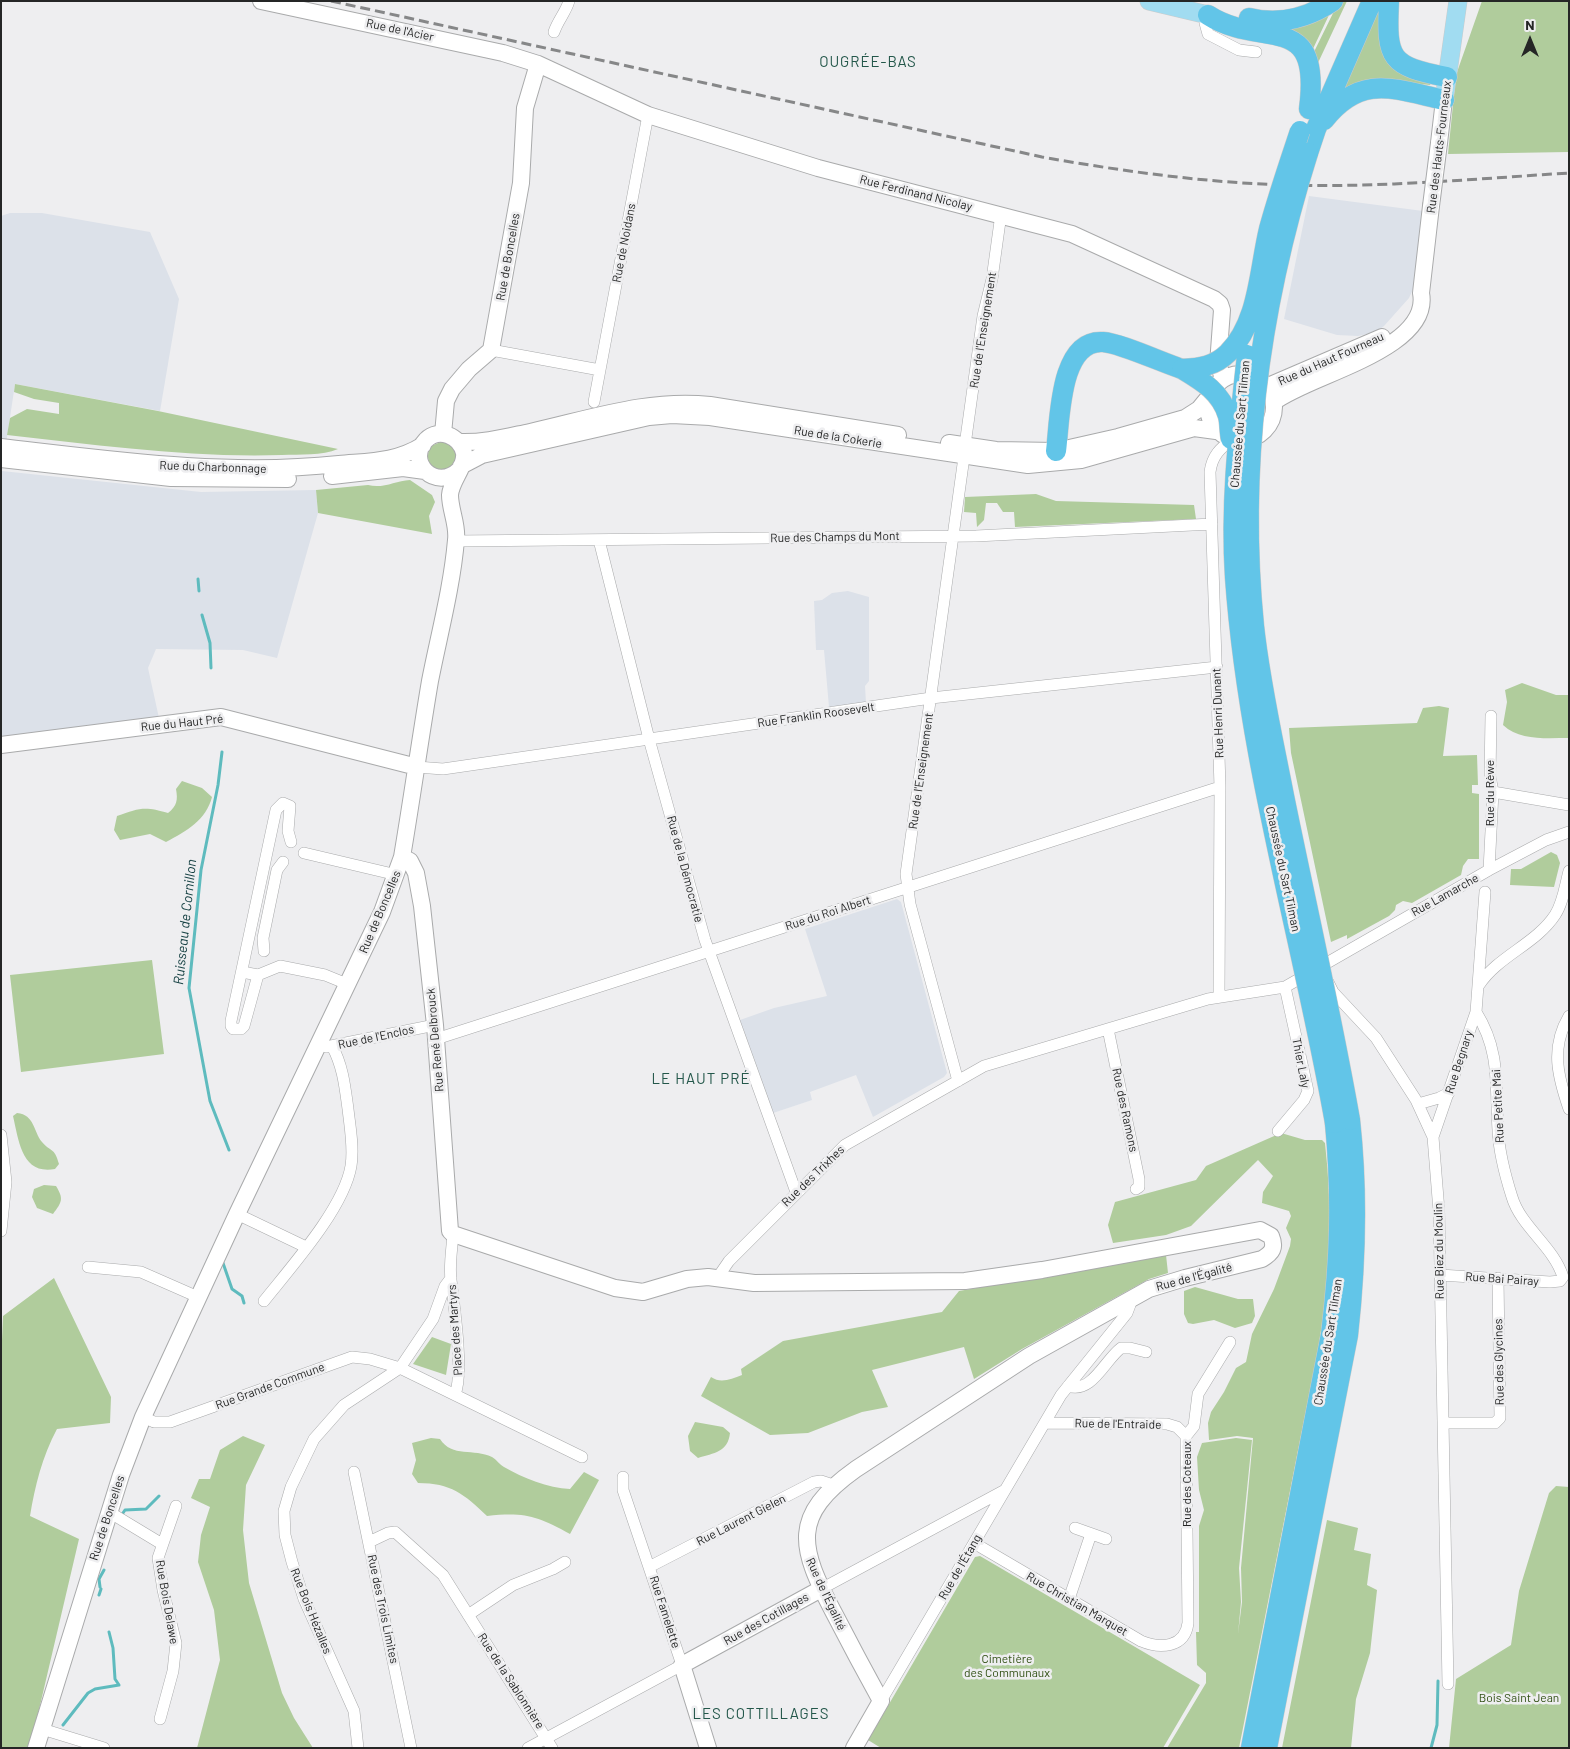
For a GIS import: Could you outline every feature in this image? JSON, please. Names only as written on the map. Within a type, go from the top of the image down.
[{"type":"highway","points":[[1208,15],[1222,12],[1252,19],[1278,21],[1303,16],[1333,1]]},
{"type":"highway","name":"Chaussée du Sart Tilman","points":[[1251,1748],[1332,1334],[1339,1272],[1343,1122],[1337,1044],[1263,691],[1250,571],[1250,450],[1257,379],[1274,281],[1296,192],[1308,153],[1309,109],[1359,1]]},
{"type":"highway","name":"Chaussée du Sart Tilman","points":[[1267,1748],[1348,1335],[1355,1272],[1356,1175],[1322,1047],[1248,695],[1235,575],[1234,446],[1250,319],[1269,230],[1307,132],[1372,1]]},
{"type":"highway","points":[[1389,1],[1389,34],[1392,51],[1399,63],[1410,69],[1447,77]]},
{"type":"highway","points":[[1208,15],[1220,23],[1280,36],[1299,46],[1309,60],[1312,73],[1309,109]]},
{"type":"highway","points":[[1307,132],[1337,105],[1365,89],[1380,87],[1406,90],[1444,100]]},
{"type":"highway","points":[[1182,369],[1204,367],[1217,362],[1236,343],[1250,319]]},
{"type":"highway","points":[[1056,451],[1066,381],[1072,359],[1078,350],[1092,343],[1103,342],[1182,369],[1209,386],[1218,395],[1227,414],[1234,446]]},
{"type":"main road","name":"Rue de l'Acier","points":[[261,1],[475,46],[538,64]]},
{"type":"main road","points":[[1149,1],[1208,15]]},
{"type":"main road","name":"Rue des Hauts-Fourneaux","points":[[1422,293],[1438,143],[1458,1]]},
{"type":"main road","name":"Rue Ferdinand Nicolay","points":[[538,64],[648,115],[822,169],[1072,234],[1214,299],[1220,304],[1222,310],[1218,364],[1223,378]]},
{"type":"main road","name":"Rue de Boncelles","points":[[491,350],[521,183],[525,108],[538,64]]},
{"type":"main road","name":"Rue du Haut Fourneau","points":[[1268,386],[1384,337],[1403,320],[1422,293]]},
{"type":"main road","name":"Rue du Haut Fourneau","points":[[1274,402],[1285,393],[1360,361],[1398,339],[1422,311],[1422,293]]},
{"type":"main road","points":[[443,434],[446,401],[452,389],[469,369],[491,350]]},
{"type":"main road","points":[[1223,378],[1232,374],[1250,374],[1268,386],[1274,402],[1271,422],[1264,432],[1234,446]]},
{"type":"main road","name":"Rue de la Cokerie","points":[[460,468],[470,460],[491,452],[649,417],[672,414],[710,416],[965,451],[1056,451],[1118,438],[1185,418],[1199,410],[1218,382],[1223,378]]},
{"type":"main road","points":[[1208,398],[1208,416],[1210,424],[1216,431]]},
{"type":"main road","name":"Rue de la Cokerie","points":[[459,442],[491,441],[638,408],[680,403],[710,405],[965,451],[1028,465],[1063,463],[1101,455],[1184,430],[1200,428],[1216,431],[1234,446]]},
{"type":"main road","points":[[450,496],[430,474],[419,457],[423,444],[431,436],[443,434],[459,442]]},
{"type":"main road","name":"Rue de Boncelles","points":[[36,1748],[109,1512],[143,1417],[237,1214],[324,1047],[347,984],[382,912],[397,874],[402,857],[456,541],[450,496],[460,468],[463,451],[459,442]]},
{"type":"main road","name":"Rue du Charbonnage","points":[[1,447],[154,465],[268,468],[329,466],[401,457],[423,444]]},
{"type":"main road","name":"Rue du Charbonnage","points":[[1,459],[130,474],[212,480],[322,477],[403,468],[430,474]]},
{"type":"main road","points":[[430,474],[447,478],[460,468]]},
{"type":"main road","name":"Rue du Haut Pré","points":[[1,745],[210,718],[226,718],[416,767]]},
{"type":"main road","name":"Rue René Delbrouck","points":[[402,857],[407,858],[413,866],[420,892],[435,1032],[452,1232]]},
{"type":"main road","name":"Rue de l'Égalité","points":[[718,1277],[731,1281],[754,1283],[965,1281],[1042,1270],[1260,1230],[1271,1236],[1274,1248],[1271,1253],[1262,1259],[1156,1286],[1029,1356],[833,1486],[816,1506],[806,1534],[807,1553],[822,1589],[881,1701]]},
{"type":"main road","points":[[452,1232],[630,1292],[643,1292],[687,1279],[718,1277]]},
{"type":"main road","name":"Rue des Cotillages","points":[[682,1665],[822,1589]]},
{"type":"main road","name":"Rue Famelette","points":[[682,1665],[708,1748]]},
{"type":"main road","name":"Rue de l'Étang","points":[[854,1748],[881,1701]]},
{"type":"street","points":[[554,32],[558,20],[567,8],[569,1]]},
{"type":"street","points":[[1208,15],[1205,23],[1208,34],[1239,50],[1256,52]]},
{"type":"street","name":"Rue de Noidans","points":[[594,402],[648,115]]},
{"type":"street","name":"Rue de l'Enseignement","points":[[958,1081],[906,887],[983,316],[992,279],[1001,214]]},
{"type":"street","points":[[491,350],[600,370]]},
{"type":"street","name":"Rue Henri Dunant","points":[[1219,997],[1220,787],[1210,484],[1212,460],[1218,450],[1234,446]]},
{"type":"street","name":"Rue des Champs du Mont","points":[[456,541],[953,536],[1212,524]]},
{"type":"street","name":"Rue de la Démocratie","points":[[599,540],[649,739],[708,951],[796,1192]]},
{"type":"street","name":"Rue Franklin Roosevelt","points":[[416,767],[443,770],[931,698],[1217,667]]},
{"type":"street","name":"Rue du Rèwe","points":[[1489,870],[1493,792],[1490,776],[1491,716]]},
{"type":"street","name":"Rue du Roi Albert","points":[[435,1032],[708,951],[1220,787]]},
{"type":"street","points":[[1493,792],[1569,805]]},
{"type":"street","points":[[258,975],[244,1026],[237,1030],[231,1026],[249,948],[276,810],[279,805],[287,804],[290,809],[288,831],[291,842]]},
{"type":"street","name":"Rue Lamarche","points":[[1324,965],[1489,870],[1546,840],[1569,832]]},
{"type":"street","points":[[271,835],[291,842],[304,853],[397,874]]},
{"type":"street","points":[[264,951],[263,938],[277,870],[283,862],[304,853]]},
{"type":"street","points":[[267,858],[283,862]]},
{"type":"street","points":[[1479,985],[1496,965],[1550,921],[1559,908],[1569,871]]},
{"type":"street","name":"Rue Begnary","points":[[1433,1137],[1476,1012],[1485,892]]},
{"type":"street","points":[[249,948],[264,951],[280,966]]},
{"type":"street","points":[[1219,997],[1285,987],[1324,965]]},
{"type":"street","name":"Rue Biez du Moulin","points":[[1324,965],[1333,992],[1376,1038],[1418,1104],[1433,1137],[1439,1211],[1448,1684]]},
{"type":"street","points":[[242,972],[258,975],[280,966],[325,974],[347,984]]},
{"type":"street","name":"Thier Laly","points":[[1278,1131],[1304,1100],[1308,1091],[1285,987]]},
{"type":"street","name":"Rue des Trixhes","points":[[718,1277],[729,1261],[845,1145],[958,1081],[993,1063],[1219,997]]},
{"type":"street","name":"Rue Petite Mai","points":[[1476,1012],[1486,1028],[1495,1060],[1499,1140],[1512,1197],[1521,1215],[1563,1277]]},
{"type":"street","points":[[1569,1016],[1558,1042],[1556,1062],[1569,1109]]},
{"type":"street","name":"Rue des Ramons","points":[[1108,1029],[1140,1184],[1136,1189]]},
{"type":"street","name":"Rue de l'Enclos","points":[[324,1047],[435,1032]]},
{"type":"street","points":[[264,1301],[306,1247],[342,1193],[351,1165],[345,1082],[339,1061],[324,1047]]},
{"type":"street","points":[[1418,1104],[1449,1093]]},
{"type":"street","points":[[1,1135],[6,1182],[1,1231]]},
{"type":"street","points":[[237,1214],[306,1247]]},
{"type":"street","name":"Rue René Delbrouck","points":[[450,1278],[452,1232]]},
{"type":"street","points":[[88,1267],[141,1272],[198,1297]]},
{"type":"street","name":"Rue Bai Pairay","points":[[1440,1275],[1550,1282],[1560,1281],[1563,1277]]},
{"type":"street","name":"Place des Martyrs","points":[[450,1278],[455,1313],[459,1383],[455,1394],[400,1368],[434,1319],[445,1286],[450,1278]]},
{"type":"street","name":"Rue des Glycines","points":[[1443,1423],[1495,1423],[1500,1418],[1498,1278]]},
{"type":"street","name":"Rue de l'Étang","points":[[881,1701],[1045,1423],[1068,1386],[1127,1313],[1130,1305],[1128,1301]]},
{"type":"street","name":"Rue des Coteaux","points":[[1182,1637],[1188,1623],[1186,1436],[1194,1426],[1198,1394],[1230,1342]]},
{"type":"street","points":[[1068,1386],[1076,1388],[1085,1386],[1121,1348],[1146,1352]]},
{"type":"street","name":"Rue Grande Commune","points":[[143,1417],[154,1422],[170,1422],[352,1357],[370,1359],[400,1368]]},
{"type":"street","name":"Rue Bois Hézalles","points":[[358,1748],[354,1711],[302,1593],[285,1535],[283,1518],[291,1487],[320,1432],[344,1405],[400,1368]]},
{"type":"street","points":[[455,1394],[582,1457]]},
{"type":"street","name":"Rue de l'Entraide","points":[[1045,1423],[1167,1424],[1177,1427],[1186,1436]]},
{"type":"street","name":"Rue des Trois Limites","points":[[354,1472],[411,1748]]},
{"type":"street","name":"Rue Famelette","points":[[623,1477],[623,1490],[682,1665]]},
{"type":"street","name":"Rue Laurent Gielen","points":[[649,1566],[814,1482],[821,1480],[833,1486]]},
{"type":"street","name":"Rue des Cotillages","points":[[822,1589],[1005,1490]]},
{"type":"street","name":"Rue Bois Delawe","points":[[160,1718],[173,1671],[176,1643],[161,1580],[158,1558],[176,1506]]},
{"type":"street","name":"Rue Bois Delawe","points":[[109,1512],[162,1544]]},
{"type":"street","points":[[1075,1528],[1106,1539]]},
{"type":"street","name":"Rue de la Sablonnière","points":[[369,1542],[388,1533],[395,1532],[443,1575],[549,1743]]},
{"type":"street","points":[[1069,1599],[1092,1534]]},
{"type":"street","name":"Rue Christian Marquet","points":[[974,1543],[1146,1643],[1167,1646],[1182,1637]]},
{"type":"street","points":[[468,1615],[513,1585],[553,1569],[565,1562]]},
{"type":"street","name":"Rue des Cotillages","points":[[528,1748],[549,1743],[682,1665]]},
{"type":"street","points":[[42,1729],[104,1748]]},
{"type":"shaded area","points":[[1309,196],[1423,211],[1414,287],[1409,298],[1384,326],[1376,332],[1358,336],[1337,335],[1284,319]]},
{"type":"shaded area","points":[[10,213],[42,213],[150,232],[179,299],[160,411],[15,384],[2,471],[201,492],[316,490],[318,513],[277,658],[243,650],[156,649],[148,668],[159,718],[1,739],[1,216]]},
{"type":"shaded area","points":[[848,591],[869,597],[869,681],[865,686],[866,703],[829,707],[824,650],[816,650],[814,601],[822,600],[832,593]]},
{"type":"shaded area","points":[[897,899],[901,902],[947,1073],[944,1077],[873,1117],[856,1075],[810,1092],[812,1100],[773,1113],[740,1020],[774,1008],[827,996],[805,929]]},
{"type":"green space","points":[[1339,1],[1347,1],[1317,65],[1311,58]]},
{"type":"green space","points":[[1482,1],[1569,1],[1569,152],[1448,154],[1456,75]]},
{"type":"green space","points":[[1381,5],[1384,35],[1431,83],[1430,85],[1402,82],[1342,89]]},
{"type":"green space","points":[[1329,15],[1311,53],[1258,24]]},
{"type":"green space","points":[[15,384],[158,411],[338,449],[325,453],[311,454],[213,455],[144,450],[7,435],[10,418],[27,409],[59,414],[59,403],[34,399],[14,392]]},
{"type":"green space","points":[[443,441],[452,445],[457,454],[454,463],[449,468],[437,470],[429,461],[428,454],[431,446]]},
{"type":"green space","points":[[410,480],[432,495],[435,502],[429,516],[432,534],[318,513],[316,490],[368,485],[379,486]]},
{"type":"green space","points":[[1036,494],[1056,501],[1194,505],[1196,519],[1015,527],[1014,512],[1003,512],[997,503],[986,503],[984,520],[977,527],[976,513],[964,512],[965,497]]},
{"type":"green space","points":[[1522,683],[1556,695],[1569,695],[1569,738],[1534,738],[1517,734],[1503,725],[1507,702],[1505,690]]},
{"type":"green space","points":[[1439,706],[1449,708],[1443,756],[1477,755],[1478,785],[1472,785],[1472,793],[1479,794],[1479,859],[1468,859],[1463,866],[1461,875],[1412,903],[1403,901],[1396,905],[1395,910],[1389,916],[1347,939],[1347,935],[1331,942],[1291,753],[1289,728],[1417,723],[1423,708]]},
{"type":"green space","points":[[182,781],[202,788],[212,797],[205,812],[195,824],[166,842],[150,834],[120,840],[114,830],[117,816],[142,809],[153,809],[168,813],[175,805],[177,800],[176,789]]},
{"type":"green space","points":[[1551,852],[1557,855],[1560,863],[1554,887],[1510,885],[1511,869],[1521,869]]},
{"type":"green space","points":[[152,960],[164,1054],[21,1072],[10,975]]},
{"type":"green space","points":[[17,1113],[23,1114],[30,1120],[42,1142],[54,1152],[59,1164],[55,1169],[44,1170],[35,1167],[29,1162],[17,1136],[13,1116]]},
{"type":"green space","points":[[1281,1133],[1305,1140],[1322,1140],[1325,1143],[1329,1195],[1329,1246],[1328,1272],[1318,1350],[1239,1748],[1167,1748],[1206,1683],[1206,1673],[1197,1665],[1196,1632],[1199,1632],[1199,1526],[1204,1510],[1199,1490],[1197,1457],[1202,1443],[1236,1438],[1252,1440],[1239,1568],[1241,1602],[1238,1634],[1242,1602],[1241,1568],[1253,1438],[1237,1436],[1209,1440],[1208,1423],[1211,1412],[1236,1368],[1246,1362],[1252,1334],[1274,1289],[1290,1246],[1291,1239],[1286,1228],[1291,1216],[1289,1211],[1262,1203],[1263,1192],[1273,1176],[1258,1160],[1191,1226],[1166,1235],[1113,1243],[1108,1225],[1115,1202],[1196,1180],[1206,1166]]},
{"type":"green space","points":[[44,1185],[56,1186],[61,1197],[60,1203],[53,1214],[37,1208],[32,1197],[34,1189]]},
{"type":"green space","points":[[1166,1255],[1168,1273],[1149,1279],[1022,1349],[974,1379],[964,1347],[872,1370],[888,1407],[862,1412],[808,1433],[770,1435],[701,1396],[711,1377],[722,1380],[742,1375],[741,1369],[783,1341],[942,1312],[959,1291]]},
{"type":"green space","points":[[54,1278],[111,1397],[110,1423],[57,1429],[43,1461],[30,1516],[79,1539],[30,1748],[1,1748],[1,1364],[3,1316]]},
{"type":"green space","points":[[1195,1287],[1238,1299],[1253,1299],[1255,1316],[1252,1323],[1235,1328],[1214,1320],[1193,1324],[1188,1323],[1184,1314],[1184,1291]]},
{"type":"green space","points":[[432,1337],[451,1344],[446,1375],[413,1364]]},
{"type":"green space","points":[[695,1422],[723,1427],[730,1433],[729,1439],[723,1448],[715,1453],[698,1458],[690,1451],[688,1436]]},
{"type":"green space","points":[[243,1436],[265,1445],[246,1485],[243,1530],[249,1583],[282,1693],[294,1718],[313,1748],[197,1748],[220,1660],[214,1610],[198,1562],[201,1535],[210,1507],[191,1498],[199,1479],[210,1479],[220,1450]]},
{"type":"green space","points":[[431,1438],[440,1439],[445,1445],[457,1451],[485,1454],[519,1475],[553,1487],[570,1489],[584,1472],[599,1480],[570,1534],[539,1519],[521,1515],[487,1516],[456,1491],[439,1485],[418,1483],[412,1474],[416,1460],[412,1443]]},
{"type":"green space","name":"Bois Saint Jean","points":[[1556,1486],[1569,1487],[1569,1748],[1449,1748],[1456,1679],[1511,1645],[1519,1591],[1549,1493]]},
{"type":"green space","points":[[1327,1520],[1358,1528],[1354,1550],[1371,1554],[1367,1585],[1377,1590],[1370,1653],[1356,1699],[1351,1748],[1282,1748]]},
{"type":"green space","name":"Cimetière des Communaux","points":[[980,1556],[1200,1685],[1163,1748],[881,1748],[868,1740],[975,1557]]},
{"type":"waterway","name":"Ruisseau de Cornillon","points":[[198,579],[199,591]]},
{"type":"waterway","name":"Ruisseau de Cornillon","points":[[202,615],[210,643],[211,668]]},
{"type":"waterway","name":"Ruisseau de Cornillon","points":[[222,752],[218,785],[201,870],[189,988],[210,1101],[229,1150]]},
{"type":"waterway","name":"Ruisseau de Cornillon","points":[[223,1263],[232,1289],[242,1296],[244,1303]]},
{"type":"waterway","name":"Ruisseau de Cornillon","points":[[123,1513],[125,1510],[146,1509],[159,1496]]},
{"type":"waterway","name":"Ruisseau de Cornillon","points":[[100,1587],[99,1579],[104,1570]]},
{"type":"waterway","name":"Ruisseau de Cornillon","points":[[99,1595],[101,1589]]},
{"type":"waterway","name":"Ruisseau de Cornillon","points":[[63,1725],[88,1693],[95,1689],[119,1685],[115,1679],[113,1648],[109,1632]]},
{"type":"waterway","points":[[1431,1748],[1437,1725],[1438,1681]]},
{"type":"railway","points":[[331,1],[1042,157],[1101,167],[1191,179],[1318,186],[1426,182],[1569,173]]},
{"type":"district","name":"OUGRÉE-BAS","points":[[868,62]]},
{"type":"district","name":"LE HAUT PRÉ","points":[[701,1079]]},
{"type":"district","name":"LES COTTILLAGES","points":[[761,1714]]}]
